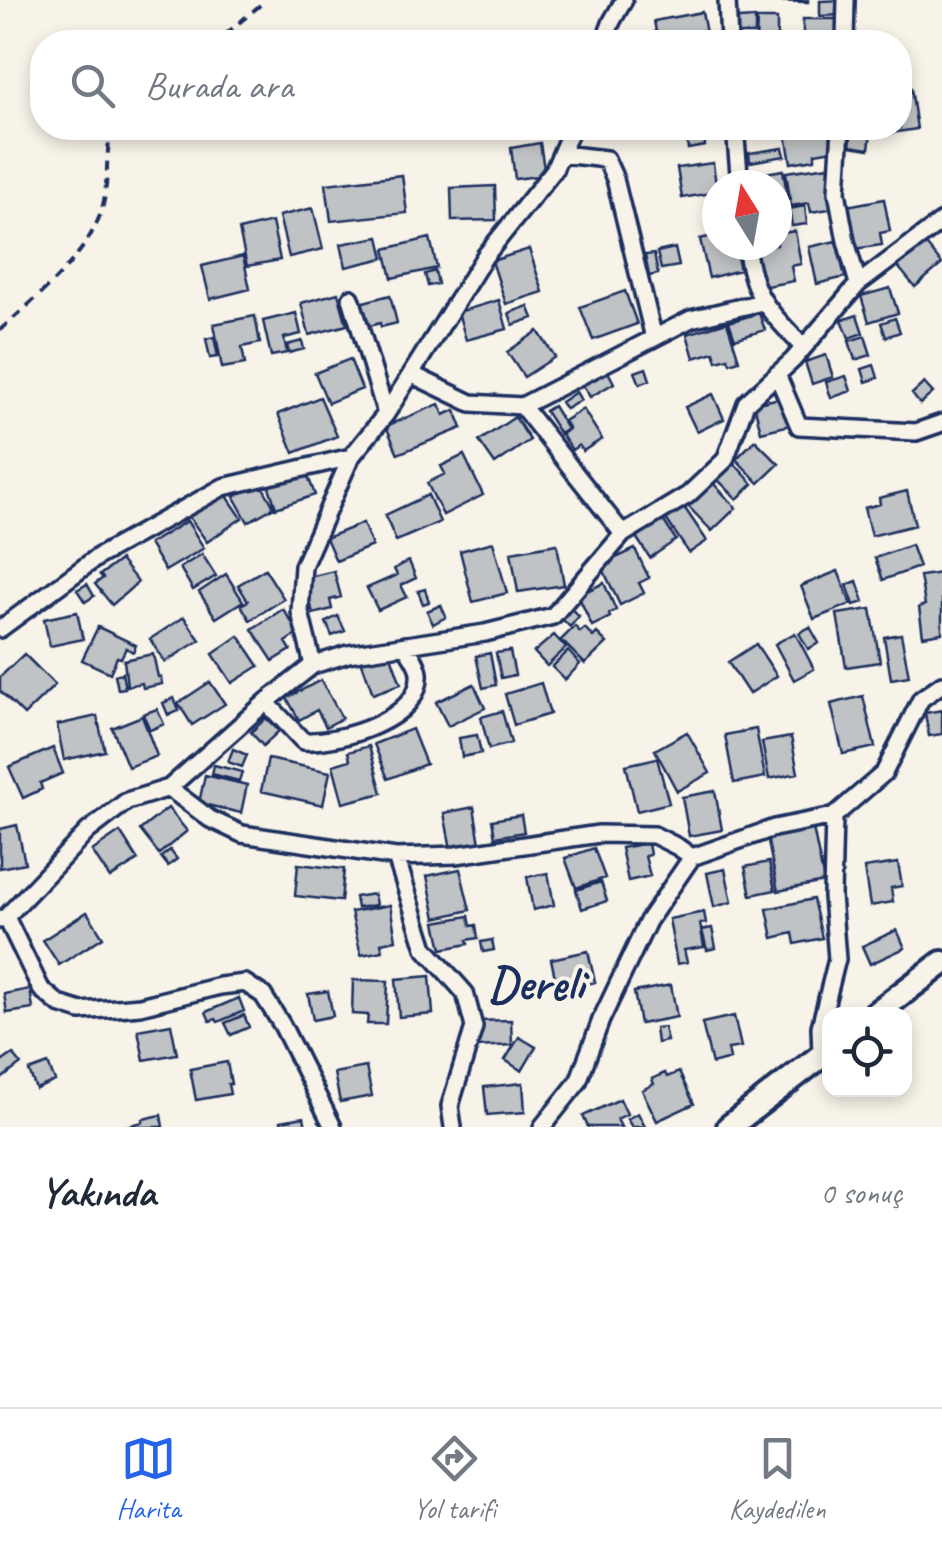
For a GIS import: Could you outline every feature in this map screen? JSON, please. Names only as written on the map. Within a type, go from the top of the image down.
[{"type":"street","points":[[609,30],[624,0]]},
{"type":"street","points":[[726,0],[728,30]]},
{"type":"street","points":[[845,30],[846,0]]},
{"type":"street","points":[[314,665],[300,612],[303,566],[351,457],[386,414],[485,256],[554,170],[567,140]]},
{"type":"street","points":[[736,140],[739,170]]},
{"type":"street","points":[[841,140],[837,192],[858,284]]},
{"type":"street","points":[[562,154],[606,159],[615,179],[654,338]]},
{"type":"street","points":[[333,1127],[282,1025],[263,995],[245,983],[140,1006],[82,1012],[59,1004],[41,990],[3,918],[88,831],[127,801],[169,788],[314,665],[348,654],[486,634],[553,616],[623,534],[688,494],[725,460],[746,402],[803,347],[858,284],[942,222]]},
{"type":"street","points":[[748,260],[762,302],[803,347]]},
{"type":"street","points":[[351,298],[386,414]]},
{"type":"street","points":[[411,374],[471,403],[522,406],[691,318],[762,302]]},
{"type":"street","points":[[777,374],[799,426],[916,432],[942,423]]},
{"type":"street","points":[[522,406],[623,534]]},
{"type":"street","points":[[0,629],[100,556],[224,487],[351,457]]},
{"type":"street","points":[[266,702],[303,741],[337,739],[369,728],[402,710],[417,693],[420,669],[405,645]]},
{"type":"street","points":[[542,1127],[578,1082],[601,1020],[648,921],[692,858],[774,828],[834,816],[884,773],[920,699],[942,684]]},
{"type":"street","points":[[169,788],[210,819],[242,834],[396,857],[456,855],[599,834],[654,835],[678,846],[692,858]]},
{"type":"street","points":[[825,1007],[837,959],[832,896],[834,816]]},
{"type":"street","points":[[396,857],[425,948],[465,993],[474,1027],[450,1106],[453,1127]]},
{"type":"street","points":[[883,1007],[942,963]]},
{"type":"street","points":[[729,1127],[822,1055]]},
{"type":"path","points":[[231,30],[266,0]]},
{"type":"path","points":[[0,330],[66,267],[88,239],[101,212],[110,140]]},
{"type":"building","points":[[808,0],[808,2],[743,1]]},
{"type":"building","points":[[844,0],[844,15],[820,16],[820,1]]},
{"type":"building","points":[[702,12],[705,30],[656,30],[654,21]]},
{"type":"building","points":[[755,18],[755,30],[738,30],[738,19]]},
{"type":"building","points":[[757,19],[777,19],[777,30],[757,30]]},
{"type":"building","points":[[803,19],[838,19],[838,30],[803,30]]},
{"type":"building","points":[[912,95],[917,129],[912,130]]},
{"type":"building","points":[[686,140],[704,140],[705,146],[688,149]]},
{"type":"building","points":[[787,140],[831,140],[833,150],[815,153],[815,159],[791,163]]},
{"type":"building","points":[[851,140],[870,140],[869,149],[850,146]]},
{"type":"building","points":[[540,143],[545,175],[515,179],[511,148]]},
{"type":"building","points":[[783,148],[785,156],[750,162],[749,153]]},
{"type":"building","points":[[713,163],[714,170],[702,170],[702,195],[682,198],[677,168]]},
{"type":"building","points":[[829,166],[835,208],[811,212],[809,203],[792,206],[792,171]]},
{"type":"building","points":[[402,175],[407,213],[331,221],[326,184]]},
{"type":"building","points":[[495,186],[496,220],[452,221],[451,188]]},
{"type":"building","points":[[884,199],[890,231],[880,233],[882,245],[854,249],[847,206]]},
{"type":"building","points":[[805,206],[807,224],[792,226],[792,208]]},
{"type":"building","points":[[313,208],[323,249],[289,257],[279,216]]},
{"type":"building","points":[[272,222],[280,260],[247,266],[239,230]]},
{"type":"building","points":[[795,231],[801,264],[791,266],[794,281],[761,287],[756,260],[792,260]]},
{"type":"building","points":[[379,237],[384,258],[346,267],[341,244]]},
{"type":"building","points":[[430,238],[437,268],[392,278],[385,249]]},
{"type":"building","points":[[836,241],[845,277],[817,284],[809,247]]},
{"type":"building","points":[[923,241],[942,264],[915,287],[895,263]]},
{"type":"building","points":[[675,248],[679,266],[661,269],[657,252]]},
{"type":"building","points":[[529,249],[543,292],[506,304],[492,261]]},
{"type":"building","points":[[654,254],[658,274],[649,276],[645,255]]},
{"type":"building","points":[[243,256],[250,289],[210,299],[202,266]]},
{"type":"building","points":[[705,260],[738,260],[740,270],[709,278]]},
{"type":"building","points":[[435,271],[438,284],[428,286],[425,274]]},
{"type":"building","points":[[890,288],[898,313],[869,322],[861,296]]},
{"type":"building","points":[[625,291],[637,324],[593,340],[580,307]]},
{"type":"building","points":[[338,293],[347,325],[309,335],[301,303]]},
{"type":"building","points":[[390,295],[397,323],[366,327],[360,303]]},
{"type":"building","points":[[499,300],[507,329],[466,340],[458,312]]},
{"type":"building","points":[[528,306],[533,318],[513,325],[509,313]]},
{"type":"building","points":[[296,313],[301,334],[284,338],[287,353],[271,356],[263,321]]},
{"type":"building","points":[[759,313],[765,330],[735,339],[729,322]]},
{"type":"building","points":[[857,315],[863,333],[849,338],[842,320]]},
{"type":"building","points":[[255,316],[260,343],[242,347],[245,364],[222,368],[214,324]]},
{"type":"building","points":[[895,318],[900,332],[886,337],[881,323]]},
{"type":"building","points":[[727,322],[739,360],[717,361],[714,352],[694,358],[687,334]]},
{"type":"building","points":[[538,331],[555,357],[524,377],[507,352]]},
{"type":"building","points":[[865,336],[871,355],[855,360],[849,341]]},
{"type":"building","points":[[214,337],[218,357],[210,358],[206,339]]},
{"type":"building","points":[[302,341],[304,349],[289,353],[287,345]]},
{"type":"building","points":[[826,355],[833,377],[812,384],[805,362]]},
{"type":"building","points":[[350,359],[362,389],[328,403],[315,373]]},
{"type":"building","points":[[874,365],[878,378],[866,382],[862,369]]},
{"type":"building","points":[[606,368],[614,383],[590,397],[581,382]]},
{"type":"building","points":[[646,368],[650,380],[640,384],[635,372]]},
{"type":"building","points":[[846,376],[851,391],[831,398],[826,382]]},
{"type":"building","points":[[924,383],[933,393],[920,404],[912,394]]},
{"type":"building","points":[[576,392],[581,400],[566,409],[561,402]]},
{"type":"building","points":[[713,394],[724,419],[697,432],[685,407]]},
{"type":"building","points":[[320,397],[337,436],[294,453],[278,414]]},
{"type":"building","points":[[784,397],[790,425],[761,432],[754,404]]},
{"type":"building","points":[[439,404],[444,415],[455,410],[462,428],[398,454],[386,426]]},
{"type":"building","points":[[553,406],[567,429],[560,434],[545,411]]},
{"type":"building","points":[[583,409],[602,439],[583,451],[579,445],[572,450],[561,434],[569,429],[564,421]]},
{"type":"building","points":[[515,417],[530,440],[495,464],[479,441]]},
{"type":"building","points":[[755,440],[779,464],[759,483],[736,459]]},
{"type":"building","points":[[464,455],[483,495],[443,515],[427,483],[445,474],[441,466]]},
{"type":"building","points":[[731,460],[753,484],[737,499],[714,476]]},
{"type":"building","points":[[306,471],[315,495],[276,508],[268,484]]},
{"type":"building","points":[[260,482],[274,507],[248,522],[234,497]]},
{"type":"building","points":[[713,483],[736,508],[712,531],[688,506]]},
{"type":"building","points":[[907,491],[915,525],[871,536],[864,508],[880,504],[879,498]]},
{"type":"building","points":[[225,493],[242,518],[207,542],[189,517]]},
{"type":"building","points":[[428,495],[440,522],[396,541],[385,515]]},
{"type":"building","points":[[684,507],[707,541],[689,553],[666,519]]},
{"type":"building","points":[[661,517],[676,540],[650,558],[634,534]]},
{"type":"building","points":[[187,521],[204,548],[165,571],[149,544]]},
{"type":"building","points":[[363,523],[372,546],[336,561],[326,538]]},
{"type":"building","points":[[493,542],[507,593],[473,602],[460,551]]},
{"type":"building","points":[[557,544],[564,585],[518,592],[511,552]]},
{"type":"building","points":[[911,545],[919,567],[883,580],[875,558]]},
{"type":"building","points":[[635,549],[649,578],[639,583],[644,593],[620,605],[601,565]]},
{"type":"building","points":[[202,554],[216,576],[193,590],[180,568]]},
{"type":"building","points":[[120,560],[138,582],[112,605],[95,584],[103,578],[100,575]]},
{"type":"building","points":[[409,561],[416,578],[401,585],[407,597],[378,610],[367,588],[397,575],[394,569]]},
{"type":"building","points":[[265,569],[284,599],[250,620],[241,605],[248,601],[238,585]]},
{"type":"building","points":[[334,571],[341,597],[330,600],[332,609],[313,614],[305,578]]},
{"type":"building","points":[[838,571],[851,604],[814,619],[801,586]]},
{"type":"building","points":[[942,573],[942,633],[923,636],[919,607],[925,605],[920,576]]},
{"type":"building","points":[[226,574],[243,601],[216,618],[199,592]]},
{"type":"building","points":[[857,581],[864,602],[854,605],[847,585]]},
{"type":"building","points":[[604,583],[616,610],[592,626],[578,595]]},
{"type":"building","points":[[87,584],[94,596],[85,602],[77,590]]},
{"type":"building","points":[[425,589],[429,602],[423,604],[418,591]]},
{"type":"building","points":[[441,605],[446,617],[433,624],[427,611]]},
{"type":"building","points":[[283,609],[299,633],[286,642],[291,650],[273,661],[252,629]]},
{"type":"building","points":[[571,609],[579,616],[570,627],[562,619]]},
{"type":"building","points":[[871,609],[880,662],[846,667],[837,614]]},
{"type":"building","points":[[77,612],[83,639],[50,646],[44,619]]},
{"type":"building","points":[[338,616],[345,631],[332,636],[326,622]]},
{"type":"building","points":[[184,617],[200,640],[165,662],[150,639]]},
{"type":"building","points":[[575,626],[580,632],[585,628],[593,637],[597,633],[607,643],[585,664],[561,640]]},
{"type":"building","points":[[98,627],[136,645],[133,652],[126,648],[121,658],[117,657],[110,673],[82,660]]},
{"type":"building","points":[[810,627],[819,643],[808,649],[799,633]]},
{"type":"building","points":[[795,633],[814,669],[794,680],[775,644]]},
{"type":"building","points":[[901,634],[909,676],[891,679],[884,637]]},
{"type":"building","points":[[554,635],[566,648],[547,666],[534,652]]},
{"type":"building","points":[[239,636],[259,666],[232,683],[213,654]]},
{"type":"building","points":[[756,644],[777,676],[749,694],[728,662]]},
{"type":"building","points":[[389,650],[401,684],[373,694],[361,660]]},
{"type":"building","points":[[510,651],[515,675],[501,678],[496,653]]},
{"type":"building","points":[[568,651],[580,664],[565,680],[552,667]]},
{"type":"building","points":[[490,653],[496,685],[483,688],[476,656]]},
{"type":"building","points":[[24,654],[55,685],[24,715],[0,691],[0,677]]},
{"type":"building","points":[[153,654],[162,684],[127,686],[124,660]]},
{"type":"building","points":[[122,673],[125,688],[118,689],[115,675]]},
{"type":"building","points":[[321,680],[342,718],[326,727],[317,710],[299,720],[287,698]]},
{"type":"building","points":[[210,682],[225,704],[192,725],[178,703]]},
{"type":"building","points":[[541,683],[550,714],[514,725],[505,694]]},
{"type":"building","points":[[474,684],[485,708],[448,726],[436,702]]},
{"type":"building","points":[[863,696],[875,747],[843,754],[831,704]]},
{"type":"building","points":[[174,698],[179,711],[168,715],[163,703]]},
{"type":"building","points":[[157,709],[164,724],[150,730],[143,714]]},
{"type":"building","points":[[942,710],[942,734],[929,736],[925,713]]},
{"type":"building","points":[[502,711],[511,743],[489,749],[481,717]]},
{"type":"building","points":[[97,716],[105,751],[64,760],[57,725]]},
{"type":"building","points":[[142,716],[157,756],[128,767],[112,728]]},
{"type":"building","points":[[266,718],[279,731],[263,746],[251,732]]},
{"type":"building","points":[[412,729],[426,764],[388,779],[374,744]]},
{"type":"building","points":[[756,729],[765,777],[734,783],[725,735]]},
{"type":"building","points":[[687,732],[710,773],[677,791],[655,750]]},
{"type":"building","points":[[477,735],[481,753],[462,757],[459,738]]},
{"type":"building","points":[[791,737],[798,773],[769,779],[762,742]]},
{"type":"building","points":[[369,746],[382,793],[343,803],[333,765],[350,760],[348,752]]},
{"type":"building","points":[[53,748],[63,773],[40,783],[42,789],[23,798],[9,767]]},
{"type":"building","points":[[233,749],[247,755],[242,767],[228,762]]},
{"type":"building","points":[[657,758],[669,803],[637,811],[626,765]]},
{"type":"building","points":[[268,759],[330,772],[323,805],[261,791]]},
{"type":"building","points":[[214,765],[242,772],[239,781],[212,774]]},
{"type":"building","points":[[205,775],[247,785],[241,813],[199,803]]},
{"type":"building","points":[[715,791],[722,830],[689,836],[682,797]]},
{"type":"building","points":[[474,807],[480,844],[451,849],[444,813]]},
{"type":"building","points":[[168,808],[187,831],[159,854],[140,830]]},
{"type":"building","points":[[521,815],[524,832],[495,837],[492,820]]},
{"type":"building","points":[[17,825],[25,863],[0,868],[0,829]]},
{"type":"building","points":[[813,828],[824,882],[778,891],[767,837]]},
{"type":"building","points":[[120,832],[138,860],[110,878],[92,851]]},
{"type":"building","points":[[648,843],[650,855],[645,856],[650,876],[628,881],[621,848]]},
{"type":"building","points":[[594,848],[605,878],[576,888],[565,858]]},
{"type":"building","points":[[170,850],[177,859],[168,866],[161,857]]},
{"type":"building","points":[[769,862],[775,890],[751,895],[745,867]]},
{"type":"building","points":[[898,863],[902,886],[891,888],[893,902],[870,906],[864,868]]},
{"type":"building","points":[[298,864],[344,869],[341,901],[295,896]]},
{"type":"building","points":[[460,869],[470,910],[436,918],[427,876]]},
{"type":"building","points":[[725,869],[732,902],[714,907],[707,873]]},
{"type":"building","points":[[548,873],[554,905],[533,910],[527,877]]},
{"type":"building","points":[[601,882],[607,901],[582,909],[576,890]]},
{"type":"building","points":[[374,894],[376,905],[357,908],[355,897]]},
{"type":"building","points":[[813,899],[822,938],[795,944],[793,933],[773,938],[767,909]]},
{"type":"building","points":[[390,905],[396,940],[381,943],[383,951],[361,955],[351,912]]},
{"type":"building","points":[[87,912],[103,937],[59,965],[43,940]]},
{"type":"building","points":[[704,912],[706,923],[700,924],[704,947],[684,950],[687,962],[677,964],[669,919]]},
{"type":"building","points":[[469,916],[471,926],[476,925],[478,938],[442,949],[436,922]]},
{"type":"building","points":[[712,928],[716,948],[707,950],[702,930]]},
{"type":"building","points":[[897,930],[905,948],[870,964],[862,946]]},
{"type":"building","points":[[492,940],[494,950],[483,952],[481,942]]},
{"type":"building","points":[[588,951],[595,982],[558,991],[551,959]]},
{"type":"building","points":[[430,976],[433,1014],[399,1017],[396,979]]},
{"type":"building","points":[[353,980],[388,981],[386,1024],[367,1024],[368,1015],[352,1014]]},
{"type":"building","points":[[671,985],[677,1017],[640,1024],[634,992]]},
{"type":"building","points":[[30,989],[33,1009],[7,1013],[4,994]]},
{"type":"building","points":[[328,991],[333,1016],[313,1020],[308,994]]},
{"type":"building","points":[[239,998],[244,1011],[218,1022],[210,1021],[206,1012]]},
{"type":"building","points":[[244,1015],[249,1027],[231,1035],[225,1023]]},
{"type":"building","points":[[734,1016],[741,1047],[728,1049],[730,1059],[712,1064],[702,1023]]},
{"type":"building","points":[[511,1020],[512,1045],[477,1047],[476,1021]]},
{"type":"building","points":[[171,1024],[177,1054],[144,1060],[138,1030]]},
{"type":"building","points":[[664,1027],[667,1041],[657,1043],[655,1028]]},
{"type":"building","points":[[519,1037],[536,1047],[522,1071],[505,1060]]},
{"type":"building","points":[[13,1054],[21,1064],[0,1080],[0,1063]]},
{"type":"building","points":[[227,1062],[230,1094],[196,1100],[190,1069]]},
{"type":"building","points":[[48,1064],[55,1081],[36,1089],[29,1071]]},
{"type":"building","points":[[366,1067],[372,1096],[340,1102],[334,1073]]},
{"type":"building","points":[[679,1072],[694,1104],[657,1121],[642,1090],[654,1084],[652,1079]]},
{"type":"building","points":[[523,1083],[525,1112],[487,1115],[484,1087]]},
{"type":"building","points":[[620,1099],[627,1114],[617,1119],[621,1127],[588,1127],[583,1116]]},
{"type":"building","points":[[638,1113],[645,1127],[632,1127],[627,1119]]},
{"type":"building","points":[[161,1115],[163,1127],[122,1127],[143,1119]]},
{"type":"building","points":[[304,1117],[306,1127],[282,1127],[281,1121]]},
{"type":"district","name":"Dereli","points":[[536,983]]}]
